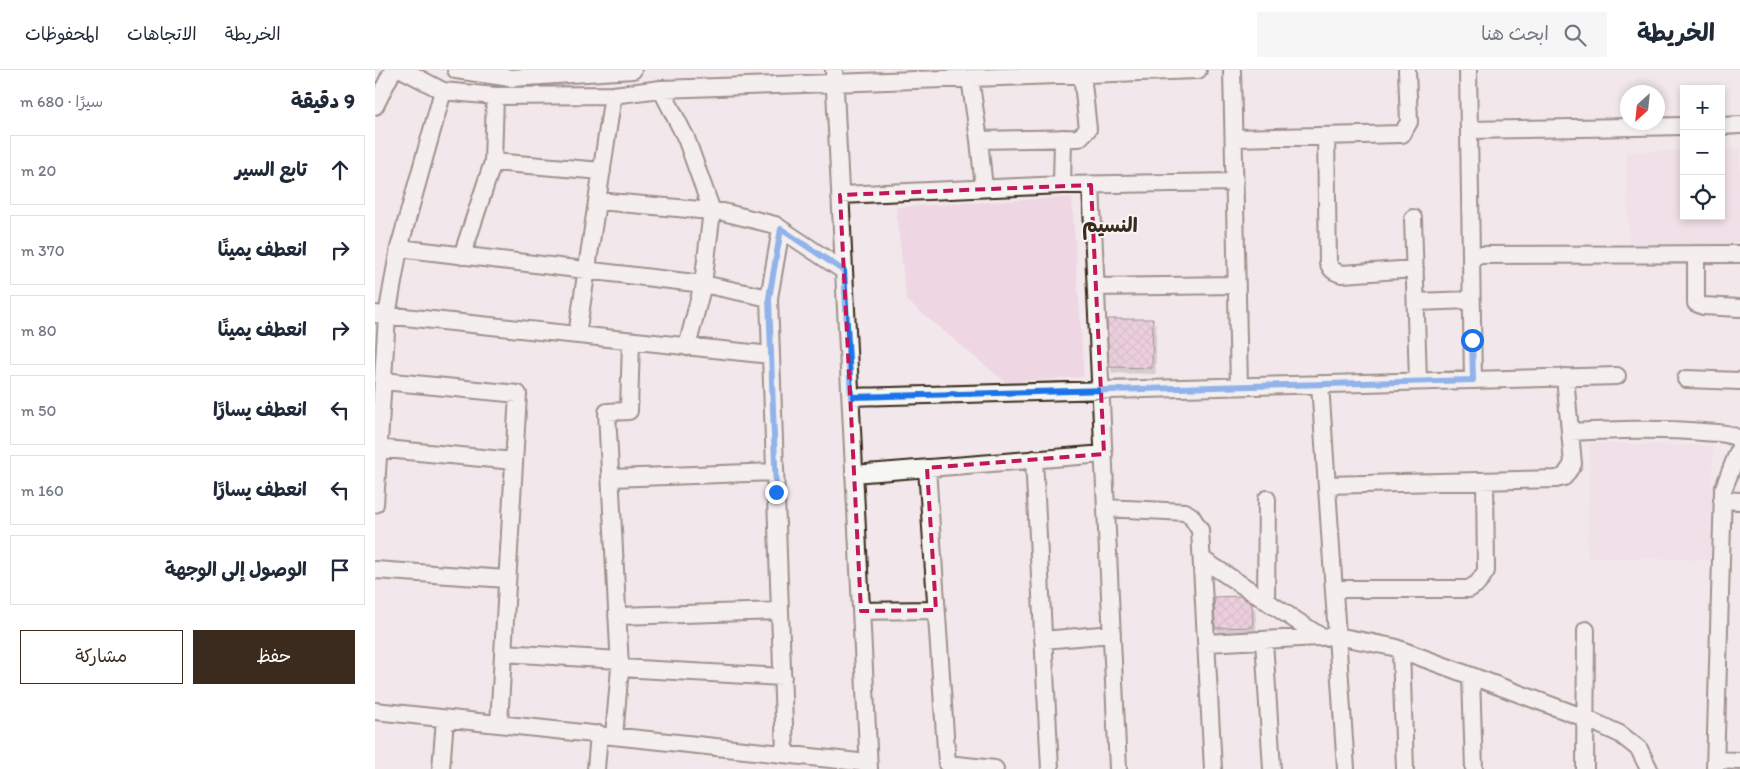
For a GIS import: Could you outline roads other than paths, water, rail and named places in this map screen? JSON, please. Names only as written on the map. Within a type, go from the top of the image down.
[{"type":"street","points":[[375,106],[393,70]]},
{"type":"street","points":[[403,70],[443,91],[495,96],[613,95],[834,76],[970,78],[991,74],[1083,74],[1198,70]]},
{"type":"street","points":[[456,70],[511,78],[567,72],[633,70]]},
{"type":"street","points":[[1232,70],[1239,386]]},
{"type":"street","points":[[1235,138],[1402,134],[1409,122],[1407,70]]},
{"type":"street","points":[[1468,70],[1473,380]]},
{"type":"street","points":[[979,140],[1079,138],[1088,129],[1083,74]]},
{"type":"street","points":[[375,711],[785,753],[868,766],[834,76]]},
{"type":"street","points":[[970,78],[984,188]]},
{"type":"street","points":[[661,90],[686,138],[712,211],[703,284],[687,347]]},
{"type":"street","points":[[375,504],[377,448],[383,381],[381,315],[443,91]]},
{"type":"street","points":[[577,335],[613,95]]},
{"type":"street","points":[[462,256],[493,162],[495,96]]},
{"type":"street","points":[[1725,126],[1740,125]]},
{"type":"street","points":[[1469,130],[1680,126]]},
{"type":"street","points":[[1326,136],[1327,262],[1330,268],[1335,272],[1343,274],[1415,269]]},
{"type":"street","points":[[1062,185],[1063,138]]},
{"type":"street","points":[[493,162],[602,171]]},
{"type":"street","points":[[840,195],[1062,185],[1235,182]]},
{"type":"street","points":[[1091,185],[1118,769]]},
{"type":"street","points":[[598,201],[723,212],[767,223],[781,229],[844,271]]},
{"type":"street","points":[[1413,218],[1418,381]]},
{"type":"street","points":[[781,229],[769,298],[785,753]]},
{"type":"street","points":[[399,248],[703,284],[769,298]]},
{"type":"street","points":[[1696,254],[1696,303],[1703,306],[1740,308]]},
{"type":"street","points":[[1471,255],[1740,254]]},
{"type":"street","points":[[1096,287],[1237,285]]},
{"type":"street","points":[[1416,302],[1471,300]]},
{"type":"street","points":[[381,315],[771,355]]},
{"type":"street","points":[[595,769],[606,735],[620,664],[607,412],[629,411],[631,341]]},
{"type":"street","points":[[851,397],[1617,376]]},
{"type":"street","points":[[1327,485],[1556,479],[1564,477],[1573,464],[1565,377]]},
{"type":"street","points":[[1686,379],[1740,380]]},
{"type":"street","points":[[383,381],[518,394],[499,724]]},
{"type":"street","points":[[1320,384],[1346,769]]},
{"type":"street","points":[[1570,432],[1641,429],[1683,430],[1732,434],[1740,440]]},
{"type":"street","points":[[377,448],[514,461]]},
{"type":"street","points":[[1740,448],[1723,490],[1722,500],[1715,764],[1740,761]]},
{"type":"street","points":[[854,474],[1104,454]]},
{"type":"street","points":[[1034,459],[1050,769]]},
{"type":"street","points":[[927,468],[947,764],[995,769]]},
{"type":"street","points":[[610,478],[775,472]]},
{"type":"street","points":[[1334,589],[1469,589],[1478,584],[1486,570],[1485,481]]},
{"type":"street","points":[[1266,601],[1267,499]]},
{"type":"street","points":[[1722,500],[1740,502]]},
{"type":"street","points":[[1106,508],[1185,512],[1191,516],[1200,530],[1213,769]]},
{"type":"street","points":[[1202,559],[1320,636]]},
{"type":"street","points":[[375,570],[507,579]]},
{"type":"street","points":[[861,611],[936,610]]},
{"type":"street","points":[[617,616],[780,612]]},
{"type":"street","points":[[1585,769],[1586,630]]},
{"type":"street","points":[[1043,640],[1112,634]]},
{"type":"street","points":[[1206,642],[1337,636],[1401,650],[1585,718],[1620,734],[1639,749],[1649,769]]},
{"type":"street","points":[[1264,640],[1272,769]]},
{"type":"street","points":[[1401,650],[1405,769]]},
{"type":"street","points":[[503,653],[783,677]]},
{"type":"street","points":[[1471,676],[1474,769]]},
{"type":"street","points":[[441,769],[445,719]]},
{"type":"district","name":"النسيم","points":[[1110,225]]}]
